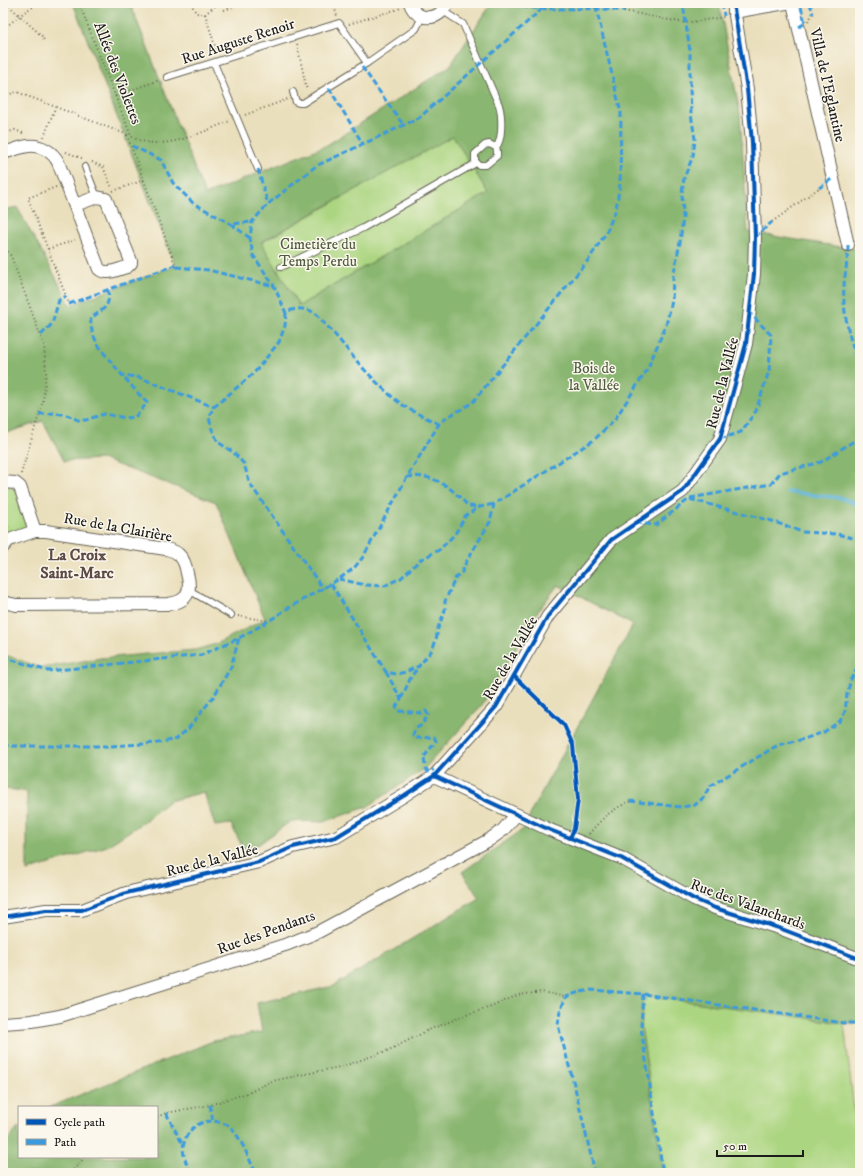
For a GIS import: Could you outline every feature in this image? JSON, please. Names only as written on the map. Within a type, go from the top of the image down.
[{"type":"street","points":[[730,11],[786,3]]},
{"type":"street","name":"Villa de l'Eglantine","points":[[793,3],[848,245]]},
{"type":"street","points":[[410,5],[415,13],[422,17],[433,17],[445,7]]},
{"type":"street","name":"Rue de la Vallée","points":[[3,917],[46,910],[82,910],[126,893],[259,862],[293,847],[336,836],[434,776],[496,707],[548,616],[611,540],[683,492],[720,439],[746,344],[754,274],[755,237],[752,142],[747,89],[730,11]]},
{"type":"street","points":[[3,154],[28,146],[40,148],[51,153],[55,157],[66,183],[99,269],[101,272],[107,273],[127,267],[131,261],[108,201],[101,197],[75,205]]},
{"type":"street","points":[[3,482],[11,482],[18,485],[22,492],[35,531]]},
{"type":"street","name":"Rue de la Clairière","points":[[7,543],[35,531],[52,532],[173,551],[181,556],[185,565],[190,585],[189,590]]},
{"type":"street","points":[[3,602],[16,605],[168,604],[182,601],[189,590]]},
{"type":"street","name":"Rue des Valanchards","points":[[434,776],[516,815],[621,858],[694,899],[715,908],[779,928],[860,959]]},
{"type":"street","name":"Rue des Pendants","points":[[3,1024],[60,1016],[288,944],[333,925],[489,840],[503,830],[516,815]]},
{"type":"lane","points":[[445,7],[463,24],[500,105],[500,138],[496,147],[498,154],[495,159],[483,166],[476,163],[474,158],[476,152],[487,144],[491,144],[496,147]]},
{"type":"lane","points":[[293,95],[296,102],[302,104],[310,100],[416,29],[420,24],[422,17]]},
{"type":"lane","name":"Rue Auguste Renoir","points":[[167,77],[341,24]]},
{"type":"lane","points":[[341,24],[367,63]]},
{"type":"lane","points":[[217,62],[237,119],[258,170]]},
{"type":"lane","points":[[281,266],[363,228],[476,163]]},
{"type":"lane","points":[[85,167],[101,197]]},
{"type":"lane","points":[[189,590],[231,615]]},
{"type":"path","points":[[6,3],[43,36],[44,41]]},
{"type":"path","points":[[191,3],[196,13],[205,14],[215,6],[214,3]]},
{"type":"path","points":[[224,10],[245,3]]},
{"type":"path","points":[[333,3],[341,24],[410,5]]},
{"type":"path","points":[[859,3],[860,12]]},
{"type":"path","points":[[3,29],[33,7]]},
{"type":"path","points":[[624,11],[685,23],[730,11]]},
{"type":"path","points":[[205,14],[217,62]]},
{"type":"path","points":[[295,37],[310,100]]},
{"type":"path","points":[[115,96],[167,77]]},
{"type":"path","points":[[3,96],[17,92],[129,136],[176,267]]},
{"type":"path","points":[[40,148],[56,107]]},
{"type":"path","points":[[101,197],[110,192],[144,180]]},
{"type":"path","points":[[66,183],[28,198],[70,304]]},
{"type":"path","points":[[772,222],[819,188]]},
{"type":"path","points":[[48,249],[87,236]]},
{"type":"path","points":[[3,245],[11,256],[39,328],[44,344],[46,373],[43,401],[18,485]]},
{"type":"path","points":[[3,507],[5,521],[8,525],[7,543]]},
{"type":"path","points":[[231,615],[269,621]]},
{"type":"path","points":[[582,843],[602,818],[630,801]]},
{"type":"path","points":[[158,1117],[166,1113],[210,1105],[250,1092],[272,1081],[344,1066],[389,1050],[431,1029],[466,1015],[490,1008],[518,995],[542,992],[566,997]]},
{"type":"path","points":[[71,1173],[84,1158]]},
{"type":"green space","name":"Bois de la Vallée","points":[[73,3],[130,3],[205,195],[327,145],[450,66],[492,3],[719,3],[740,114],[748,232],[860,250],[860,1023],[844,1023],[643,995],[641,1027],[663,1173],[3,1173],[3,1146],[18,1128],[18,1158],[158,1158],[158,1106],[52,1106],[213,1041],[262,1032],[257,1003],[334,986],[479,898],[462,872],[525,828],[533,808],[633,625],[558,585],[538,611],[482,705],[424,769],[367,807],[323,822],[291,821],[259,844],[244,850],[231,824],[215,826],[204,792],[169,801],[142,823],[107,846],[27,871],[27,791],[3,789],[3,654],[41,668],[101,658],[195,650],[216,644],[265,619],[216,502],[102,459],[64,461],[43,421],[3,434],[3,210],[17,207],[70,305],[175,266]],"holes":[[[453,136],[488,193],[299,306],[261,242]]]},
{"type":"green space","name":"Cimetière du Temps Perdu","points":[[453,135],[488,193],[299,306],[261,243]]},
{"type":"green space","points":[[8,486],[17,491],[28,523],[27,528],[3,540],[3,487]]},
{"type":"green space","points":[[643,994],[844,1023],[860,1173],[663,1173],[641,1027]]},
{"type":"waterway","points":[[787,492],[841,498],[860,505]]},
{"type":"marked path","points":[[505,3],[534,8],[609,9],[624,11]]},
{"type":"marked path","points":[[3,657],[48,671],[201,655],[239,638],[269,621],[285,610],[339,579],[354,568],[363,557],[407,477],[439,424],[446,418],[472,403],[589,259],[606,233],[616,209],[620,183],[621,113],[595,3]]},
{"type":"marked path","points":[[331,584],[386,672],[396,674],[406,672],[419,666],[432,650],[445,610],[445,601],[456,577],[462,572],[466,562],[490,522],[494,504],[594,440],[615,419],[647,370],[666,325],[672,301],[673,277],[683,217],[682,194],[684,178],[693,156],[695,139],[691,114],[690,52],[683,3]]},
{"type":"marked path","points":[[724,3],[724,16]]},
{"type":"marked path","points":[[799,27],[805,23],[800,3]]},
{"type":"marked path","points":[[810,3],[813,14]]},
{"type":"marked path","points":[[439,424],[408,409],[391,396],[355,359],[315,313],[300,309],[292,310],[286,313],[274,286],[253,255],[250,238],[252,222],[268,204],[316,166],[419,118],[542,9]]},
{"type":"marked path","points":[[362,67],[404,126]]},
{"type":"marked path","points":[[329,88],[363,144]]},
{"type":"marked path","points":[[132,146],[161,160],[173,183],[193,203],[231,224]]},
{"type":"marked path","points":[[258,169],[268,204]]},
{"type":"marked path","points":[[819,188],[833,178]]},
{"type":"marked path","points":[[250,238],[231,224],[252,222]]},
{"type":"marked path","points":[[755,237],[772,222]]},
{"type":"marked path","points":[[848,245],[844,285],[844,307],[850,339],[860,369]]},
{"type":"marked path","points":[[69,304],[175,265]]},
{"type":"marked path","points":[[176,267],[208,270],[274,286]]},
{"type":"marked path","points":[[108,290],[109,296],[107,304],[102,310],[91,318],[91,326],[96,341],[101,349],[122,375],[138,377],[214,407]]},
{"type":"marked path","points":[[41,335],[52,324],[59,300],[66,296]]},
{"type":"marked path","points":[[720,439],[741,432],[756,411],[769,371],[771,335],[749,312]]},
{"type":"marked path","points":[[286,313],[285,326],[279,342],[254,373],[214,407],[209,416],[211,427],[218,442],[234,453],[244,464],[250,484],[323,589]]},
{"type":"marked path","points":[[39,414],[56,413],[67,415],[78,420],[86,420],[104,414],[126,418],[135,417],[147,403],[122,375]]},
{"type":"marked path","points":[[690,498],[771,484],[780,473],[821,462],[860,436]]},
{"type":"marked path","points":[[407,477],[417,476],[434,479],[448,487],[468,506],[480,507],[494,504]]},
{"type":"marked path","points":[[636,523],[656,525],[689,499],[772,521],[802,532],[837,534],[860,540]]},
{"type":"marked path","points":[[339,579],[365,585],[384,586],[401,578],[420,560],[439,550],[455,534],[466,515],[480,507]]},
{"type":"marked path","points":[[3,746],[110,746],[158,743],[176,739],[188,729],[214,696],[231,667],[239,638]]},
{"type":"marked path","points":[[630,801],[681,807],[695,805],[703,798],[710,786],[778,745],[804,739],[824,732],[840,721],[845,712],[847,694],[851,679],[860,664]]},
{"type":"marked path","points":[[401,699],[411,677],[419,666]]},
{"type":"marked path","points":[[386,672],[401,699],[396,707],[398,711],[421,713],[426,711],[428,715],[422,725],[415,729],[413,735],[415,738],[434,737],[436,741],[424,757],[425,766],[428,772],[434,770]]},
{"type":"marked path","points":[[595,1173],[575,1088],[558,1025],[560,1011],[566,997],[579,992],[591,990],[643,994],[844,1023],[860,1023]]},
{"type":"marked path","points":[[643,994],[641,1027],[663,1173]]},
{"type":"marked path","points":[[210,1105],[213,1121]]},
{"type":"marked path","points":[[166,1113],[183,1145]]},
{"type":"marked path","points":[[190,1173],[183,1150],[184,1143],[186,1137],[193,1128],[207,1121],[219,1122],[228,1125],[232,1129],[240,1141],[256,1173]]},
{"type":"cycle path","points":[[3,917],[46,910],[82,910],[126,893],[259,862],[293,847],[336,837],[405,795],[434,776],[496,707],[548,616],[611,540],[683,491],[720,439],[746,344],[754,274],[755,237],[752,142],[747,89],[733,3]]},
{"type":"cycle path","points":[[514,676],[564,725],[573,745],[578,799],[574,829],[570,838]]},
{"type":"cycle path","points":[[434,776],[550,830],[621,858],[694,899],[715,908],[779,928],[860,959]]},
{"type":"district","name":"La Croix Saint-Marc","points":[[77,563]]}]
